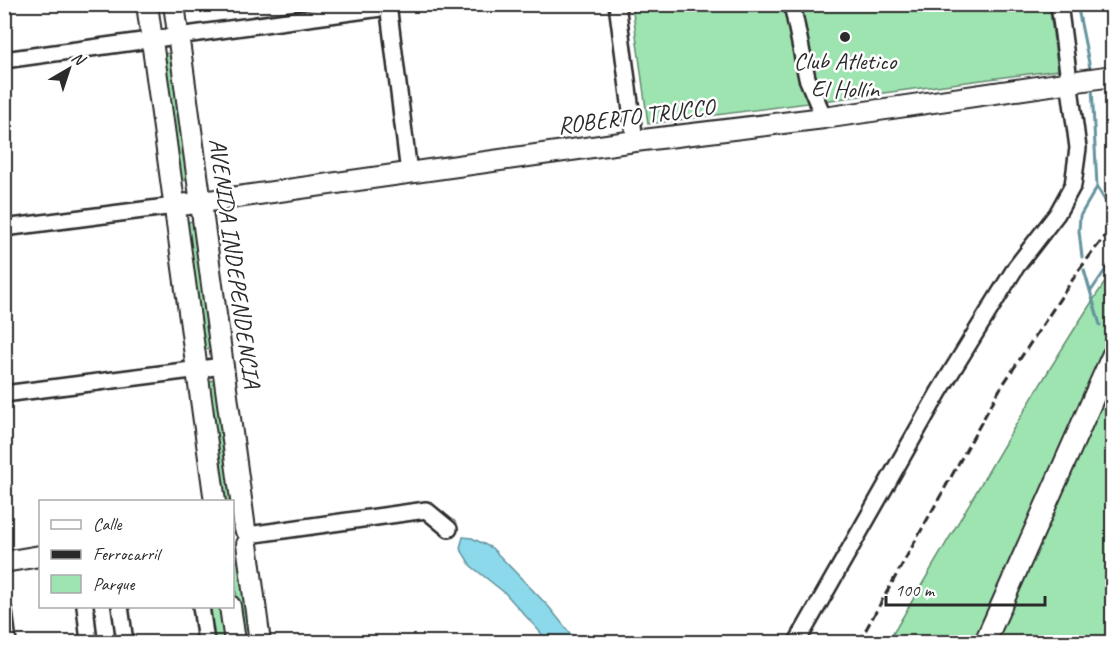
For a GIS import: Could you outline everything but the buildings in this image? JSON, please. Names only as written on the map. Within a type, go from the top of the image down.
[{"type":"main road","points":[[147,4],[215,500]]},
{"type":"main road","name":"AVENIDA INDEPENDENCIA","points":[[174,4],[223,366],[241,537],[260,642]]},
{"type":"main road","name":"ROBERTO TRUCCO","points":[[174,206],[635,141],[824,118],[1108,76]]},
{"type":"main road","points":[[985,642],[1113,356]]},
{"type":"main road","points":[[4,562],[39,556]]},
{"type":"main road","points":[[4,575],[39,569]]},
{"type":"main road","points":[[230,608],[235,642]]},
{"type":"street","points":[[617,4],[635,141]]},
{"type":"street","points":[[792,4],[807,78],[824,118]]},
{"type":"street","points":[[797,642],[939,392],[1016,267],[1066,200],[1076,170],[1078,148],[1076,80],[1059,4]]},
{"type":"street","points":[[4,60],[388,6],[409,172]]},
{"type":"street","points":[[4,228],[174,206]]},
{"type":"street","points":[[4,394],[223,366]]},
{"type":"street","points":[[241,537],[426,510],[450,529]]},
{"type":"street","points":[[84,608],[89,642]]},
{"type":"street","points":[[120,608],[125,642]]},
{"type":"street","points":[[201,608],[206,642]]},
{"type":"street","points":[[4,611],[8,642]]},
{"type":"green space","name":"Club Atletico El Hollín","points":[[632,5],[1049,5],[1058,70],[648,124]]},
{"type":"green space","points":[[172,53],[189,180],[180,181],[162,54]]},
{"type":"green space","points":[[195,221],[213,348],[203,349],[186,222]]},
{"type":"green space","points":[[1112,272],[1112,642],[888,642],[1015,426]]},
{"type":"green space","points":[[215,380],[232,500],[222,500],[206,382]]},
{"type":"green space","points":[[241,561],[253,642],[243,642],[234,562]]},
{"type":"green space","points":[[206,608],[224,608],[230,642],[211,642]]},
{"type":"water","points":[[463,537],[472,538],[492,548],[549,607],[577,642],[549,642],[505,593],[471,566],[460,548]]},
{"type":"waterway","points":[[1077,4],[1091,73]]},
{"type":"waterway","points":[[1082,257],[1080,216],[1097,187],[1092,86]]},
{"type":"waterway","points":[[1097,187],[1112,212]]},
{"type":"waterway","points":[[1091,291],[1112,260]]},
{"type":"waterway","points":[[1084,270],[1100,325]]},
{"type":"railway","points":[[859,642],[1000,389],[1079,270],[1112,227]]},
{"type":"place","name":"Club Atletico El Hollín","points":[[845,37]]}]
